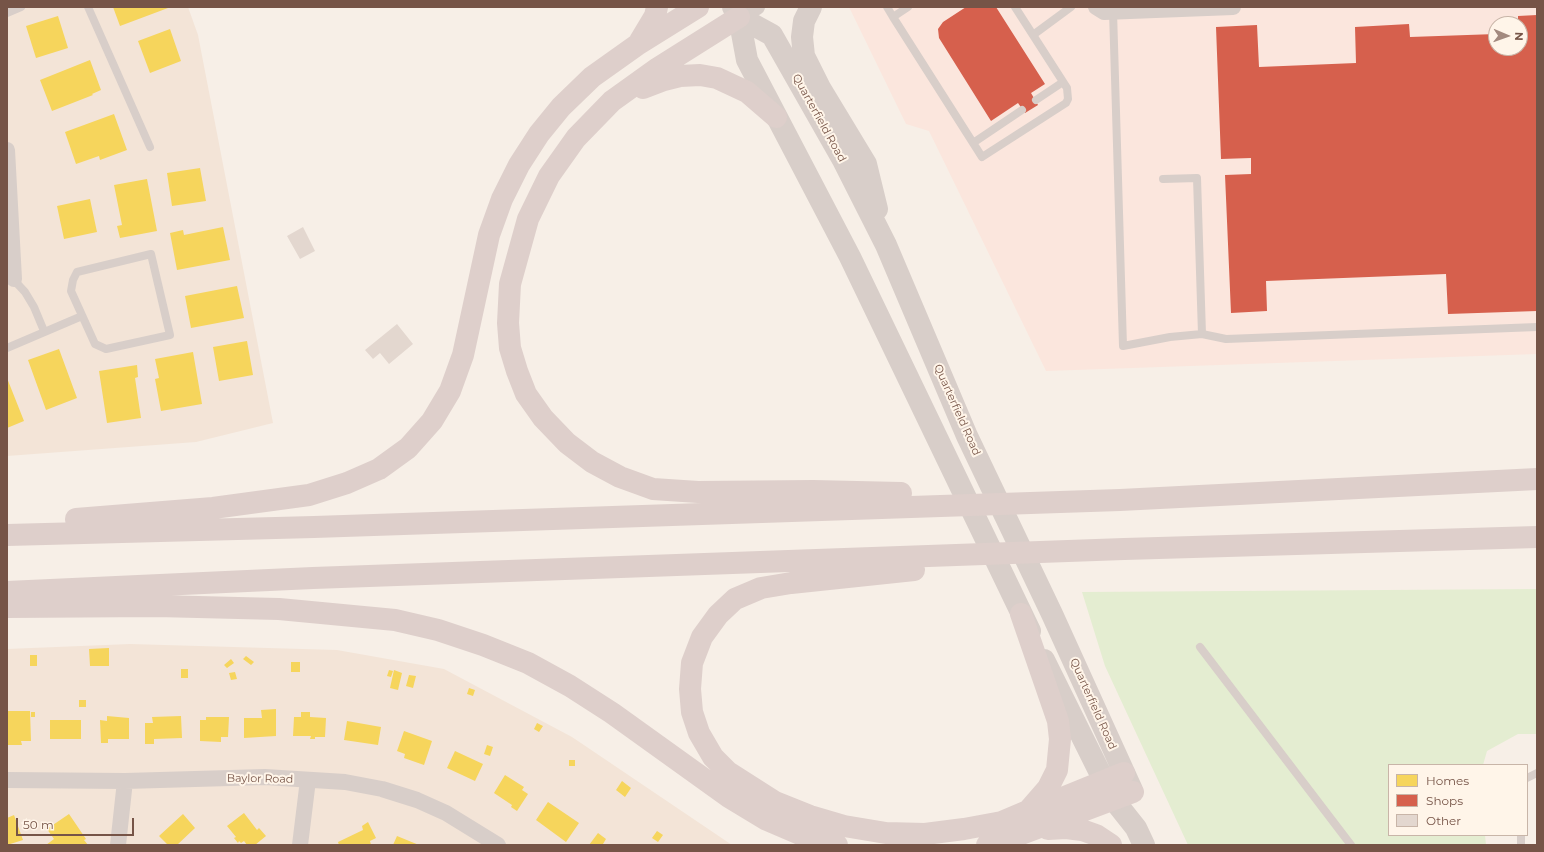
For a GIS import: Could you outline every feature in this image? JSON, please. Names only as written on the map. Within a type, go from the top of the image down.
[{"type":"highway","points":[[637,45],[655,16],[657,7]]},
{"type":"highway","points":[[7,524],[213,508],[309,495],[347,483],[379,469],[408,448],[432,421],[450,391],[463,355],[489,235],[502,199],[539,134],[561,107],[592,77],[637,45],[698,7]]},
{"type":"highway","points":[[743,10],[612,101],[576,138],[549,176],[528,219],[510,284],[508,323],[510,348],[517,371],[526,394],[543,418],[567,443],[592,462],[620,477],[653,488],[675,491],[813,491],[1120,500]]},
{"type":"highway","points":[[612,101],[664,80],[680,76],[700,75],[716,78],[747,92],[776,117]]},
{"type":"highway","points":[[7,535],[314,527],[1120,500],[1530,479]]},
{"type":"highway","points":[[7,592],[313,578],[1124,549],[1537,538]]},
{"type":"highway","points":[[1111,845],[1096,835],[1082,830],[1030,821],[1002,822],[925,834],[886,833],[844,826],[810,816],[775,802],[728,772],[713,757],[699,733],[691,704],[690,689],[692,663],[702,637],[718,615],[735,599],[762,588],[791,583],[1124,549]]},
{"type":"highway","points":[[7,607],[157,606],[279,609],[395,620],[438,630],[483,645],[528,663],[570,686],[612,714],[728,797],[768,820],[802,835],[837,845]]},
{"type":"highway","points":[[1021,614],[1058,721],[1060,739],[1057,770],[1030,821]]},
{"type":"highway","points":[[987,845],[1030,821],[1119,786]]},
{"type":"main road","points":[[811,7],[804,21],[802,37],[804,56],[820,88],[866,164],[886,245]]},
{"type":"main road","name":"Quarterfield Road","points":[[743,10],[772,35],[843,160],[886,245],[967,436],[1052,614],[1140,837]]},
{"type":"main road","name":"Quarterfield Road","points":[[743,10],[747,60],[850,257],[1021,614],[1119,786]]},
{"type":"street","points":[[1096,7],[1104,12],[1121,10],[1233,7]]},
{"type":"street","points":[[7,150],[10,277]]},
{"type":"street","name":"Baylor Road","points":[[7,780],[125,781],[265,777],[345,782],[382,789],[417,800],[446,813],[498,845]]},
{"type":"street","points":[[300,845],[308,780]]},
{"type":"street","points":[[118,845],[125,781]]},
{"type":"lane","points":[[7,13],[21,7]]},
{"type":"lane","points":[[88,7],[150,147]]},
{"type":"lane","points":[[887,7],[982,157],[1066,103],[1068,94],[1067,88],[1015,7]]},
{"type":"lane","points":[[893,17],[908,7]]},
{"type":"lane","points":[[1033,35],[1072,7]]},
{"type":"lane","points":[[1121,10],[1123,346],[1170,337],[1202,334],[1226,338],[1537,327]]},
{"type":"lane","points":[[1036,100],[1063,82]]},
{"type":"lane","points":[[973,143],[1022,110]]},
{"type":"lane","points":[[1164,179],[1197,178],[1202,334]]},
{"type":"lane","points":[[151,254],[170,335],[106,350],[95,344],[82,316],[71,291],[73,280],[77,272],[151,254]]},
{"type":"lane","points":[[10,277],[25,292],[34,307],[44,331]]},
{"type":"lane","points":[[7,348],[82,316]]},
{"type":"lane","points":[[1200,647],[1351,845]]},
{"type":"lane","points":[[1528,778],[1537,773]]},
{"type":"shaded area","points":[[7,7],[188,7],[198,35],[273,423],[196,442],[7,456]]},
{"type":"shaded area","points":[[849,7],[1537,7],[1537,354],[1046,371],[929,131],[906,124]]},
{"type":"shaded area","points":[[130,644],[337,650],[444,669],[572,737],[732,845],[7,845],[7,649]]},
{"type":"green space","points":[[1537,589],[1537,734],[1518,734],[1487,751],[1483,764],[1388,764],[1388,836],[1485,836],[1486,845],[1188,845],[1105,666],[1082,592]]},
{"type":"building: Homes","points":[[113,7],[167,7],[168,8],[120,26]]},
{"type":"building: Homes","points":[[58,16],[68,48],[36,58],[26,26]]},
{"type":"building: Homes","points":[[170,29],[181,61],[150,73],[138,41]]},
{"type":"building: Homes","points":[[90,60],[101,90],[92,94],[93,95],[52,111],[40,80]]},
{"type":"building: Homes","points":[[114,114],[127,150],[100,160],[99,156],[76,164],[65,132]]},
{"type":"building: Homes","points":[[200,168],[206,201],[172,206],[167,173]]},
{"type":"building: Homes","points":[[147,179],[157,231],[120,238],[117,226],[122,225],[114,185]]},
{"type":"building: Homes","points":[[90,199],[97,232],[64,239],[57,206]]},
{"type":"building: Homes","points":[[223,227],[230,260],[177,270],[170,233],[183,230],[184,235]]},
{"type":"building: Homes","points":[[237,286],[244,318],[191,328],[185,296]]},
{"type":"building: Homes","points":[[247,341],[253,375],[219,381],[213,347]]},
{"type":"building: Homes","points":[[59,349],[77,398],[46,410],[28,360]]},
{"type":"building: Homes","points":[[193,352],[202,404],[161,411],[155,379],[159,378],[155,359]]},
{"type":"building: Homes","points":[[137,365],[138,377],[135,378],[141,418],[107,423],[99,371]]},
{"type":"building: Homes","points":[[7,378],[24,421],[7,428]]},
{"type":"building: Homes","points":[[109,648],[109,666],[90,666],[89,649]]},
{"type":"building: Homes","points":[[30,655],[37,655],[37,666],[30,666]]},
{"type":"building: Homes","points":[[246,656],[254,662],[251,665],[243,659]]},
{"type":"building: Homes","points":[[231,659],[234,663],[227,668],[224,665]]},
{"type":"building: Homes","points":[[291,662],[300,662],[300,672],[291,672]]},
{"type":"building: Homes","points":[[181,669],[188,669],[188,678],[181,678]]},
{"type":"building: Homes","points":[[389,670],[393,671],[391,677],[387,676]]},
{"type":"building: Homes","points":[[394,670],[402,673],[398,690],[390,688]]},
{"type":"building: Homes","points":[[235,672],[237,679],[231,680],[229,673]]},
{"type":"building: Homes","points":[[409,675],[416,676],[413,688],[406,686]]},
{"type":"building: Homes","points":[[469,688],[475,690],[473,696],[467,694]]},
{"type":"building: Homes","points":[[79,700],[86,700],[86,707],[79,707]]},
{"type":"building: Homes","points":[[276,709],[276,736],[244,738],[244,718],[262,718],[261,710]]},
{"type":"building: Homes","points":[[8,711],[30,711],[31,741],[21,741],[22,745],[7,745]]},
{"type":"building: Homes","points":[[31,712],[35,712],[35,717],[31,717]]},
{"type":"building: Homes","points":[[301,712],[310,712],[310,717],[326,718],[325,737],[315,737],[315,739],[310,739],[311,736],[293,736],[294,717],[301,717]]},
{"type":"building: Homes","points":[[107,716],[129,718],[129,739],[108,739],[108,743],[101,743],[100,720],[107,721]]},
{"type":"building: Homes","points":[[181,716],[182,738],[154,739],[154,744],[145,744],[145,723],[153,723],[152,717]]},
{"type":"building: Homes","points":[[206,717],[229,717],[228,737],[221,737],[221,742],[200,741],[200,720],[206,720]]},
{"type":"building: Homes","points":[[50,720],[81,720],[81,739],[50,739]]},
{"type":"building: Homes","points":[[347,721],[381,727],[378,745],[344,740]]},
{"type":"building: Homes","points":[[537,723],[543,726],[539,732],[534,729]]},
{"type":"building: Homes","points":[[404,731],[432,741],[424,765],[404,758],[405,754],[397,751]]},
{"type":"building: Homes","points":[[487,745],[493,747],[490,756],[484,754]]},
{"type":"building: Homes","points":[[455,751],[483,764],[475,781],[447,768]]},
{"type":"building: Homes","points":[[569,760],[575,760],[575,766],[569,766]]},
{"type":"building: Homes","points":[[505,775],[524,787],[522,790],[528,794],[517,811],[511,807],[512,805],[494,793]]},
{"type":"building: Homes","points":[[622,781],[631,788],[625,797],[616,790]]},
{"type":"building: Homes","points":[[548,802],[579,823],[566,842],[536,820]]},
{"type":"building: Homes","points":[[244,813],[257,830],[259,828],[266,836],[255,845],[247,845],[244,841],[241,843],[239,841],[238,843],[234,838],[236,837],[227,826]]},
{"type":"building: Homes","points":[[69,814],[86,839],[84,840],[88,845],[46,845],[54,839],[47,829]]},
{"type":"building: Homes","points":[[183,814],[195,828],[177,845],[168,845],[159,836]]},
{"type":"building: Homes","points":[[14,815],[23,840],[7,845],[7,818]]},
{"type":"building: Homes","points":[[368,822],[376,838],[370,841],[371,845],[339,845],[338,842],[363,830],[362,826]]},
{"type":"building: Homes","points":[[657,831],[663,835],[658,842],[652,838]]},
{"type":"building: Homes","points":[[598,833],[606,839],[603,844],[605,845],[589,845]]},
{"type":"building: Homes","points":[[397,836],[419,845],[393,845]]},
{"type":"building: Shops","points":[[966,7],[996,7],[1045,84],[1031,93],[1038,105],[1025,113],[1018,103],[991,121],[939,38],[938,29],[943,22]]},
{"type":"building: Shops","points":[[1537,15],[1537,311],[1448,314],[1446,274],[1266,281],[1267,311],[1231,313],[1225,175],[1251,174],[1251,158],[1221,159],[1216,27],[1257,25],[1259,67],[1356,63],[1355,27],[1409,24],[1410,37],[1488,34],[1488,56],[1528,56],[1528,16],[1518,16]]},
{"type":"building: Other","points":[[303,227],[315,251],[300,259],[287,236]]},
{"type":"building: Other","points":[[397,324],[413,344],[389,364],[380,353],[373,359],[365,350]]}]
